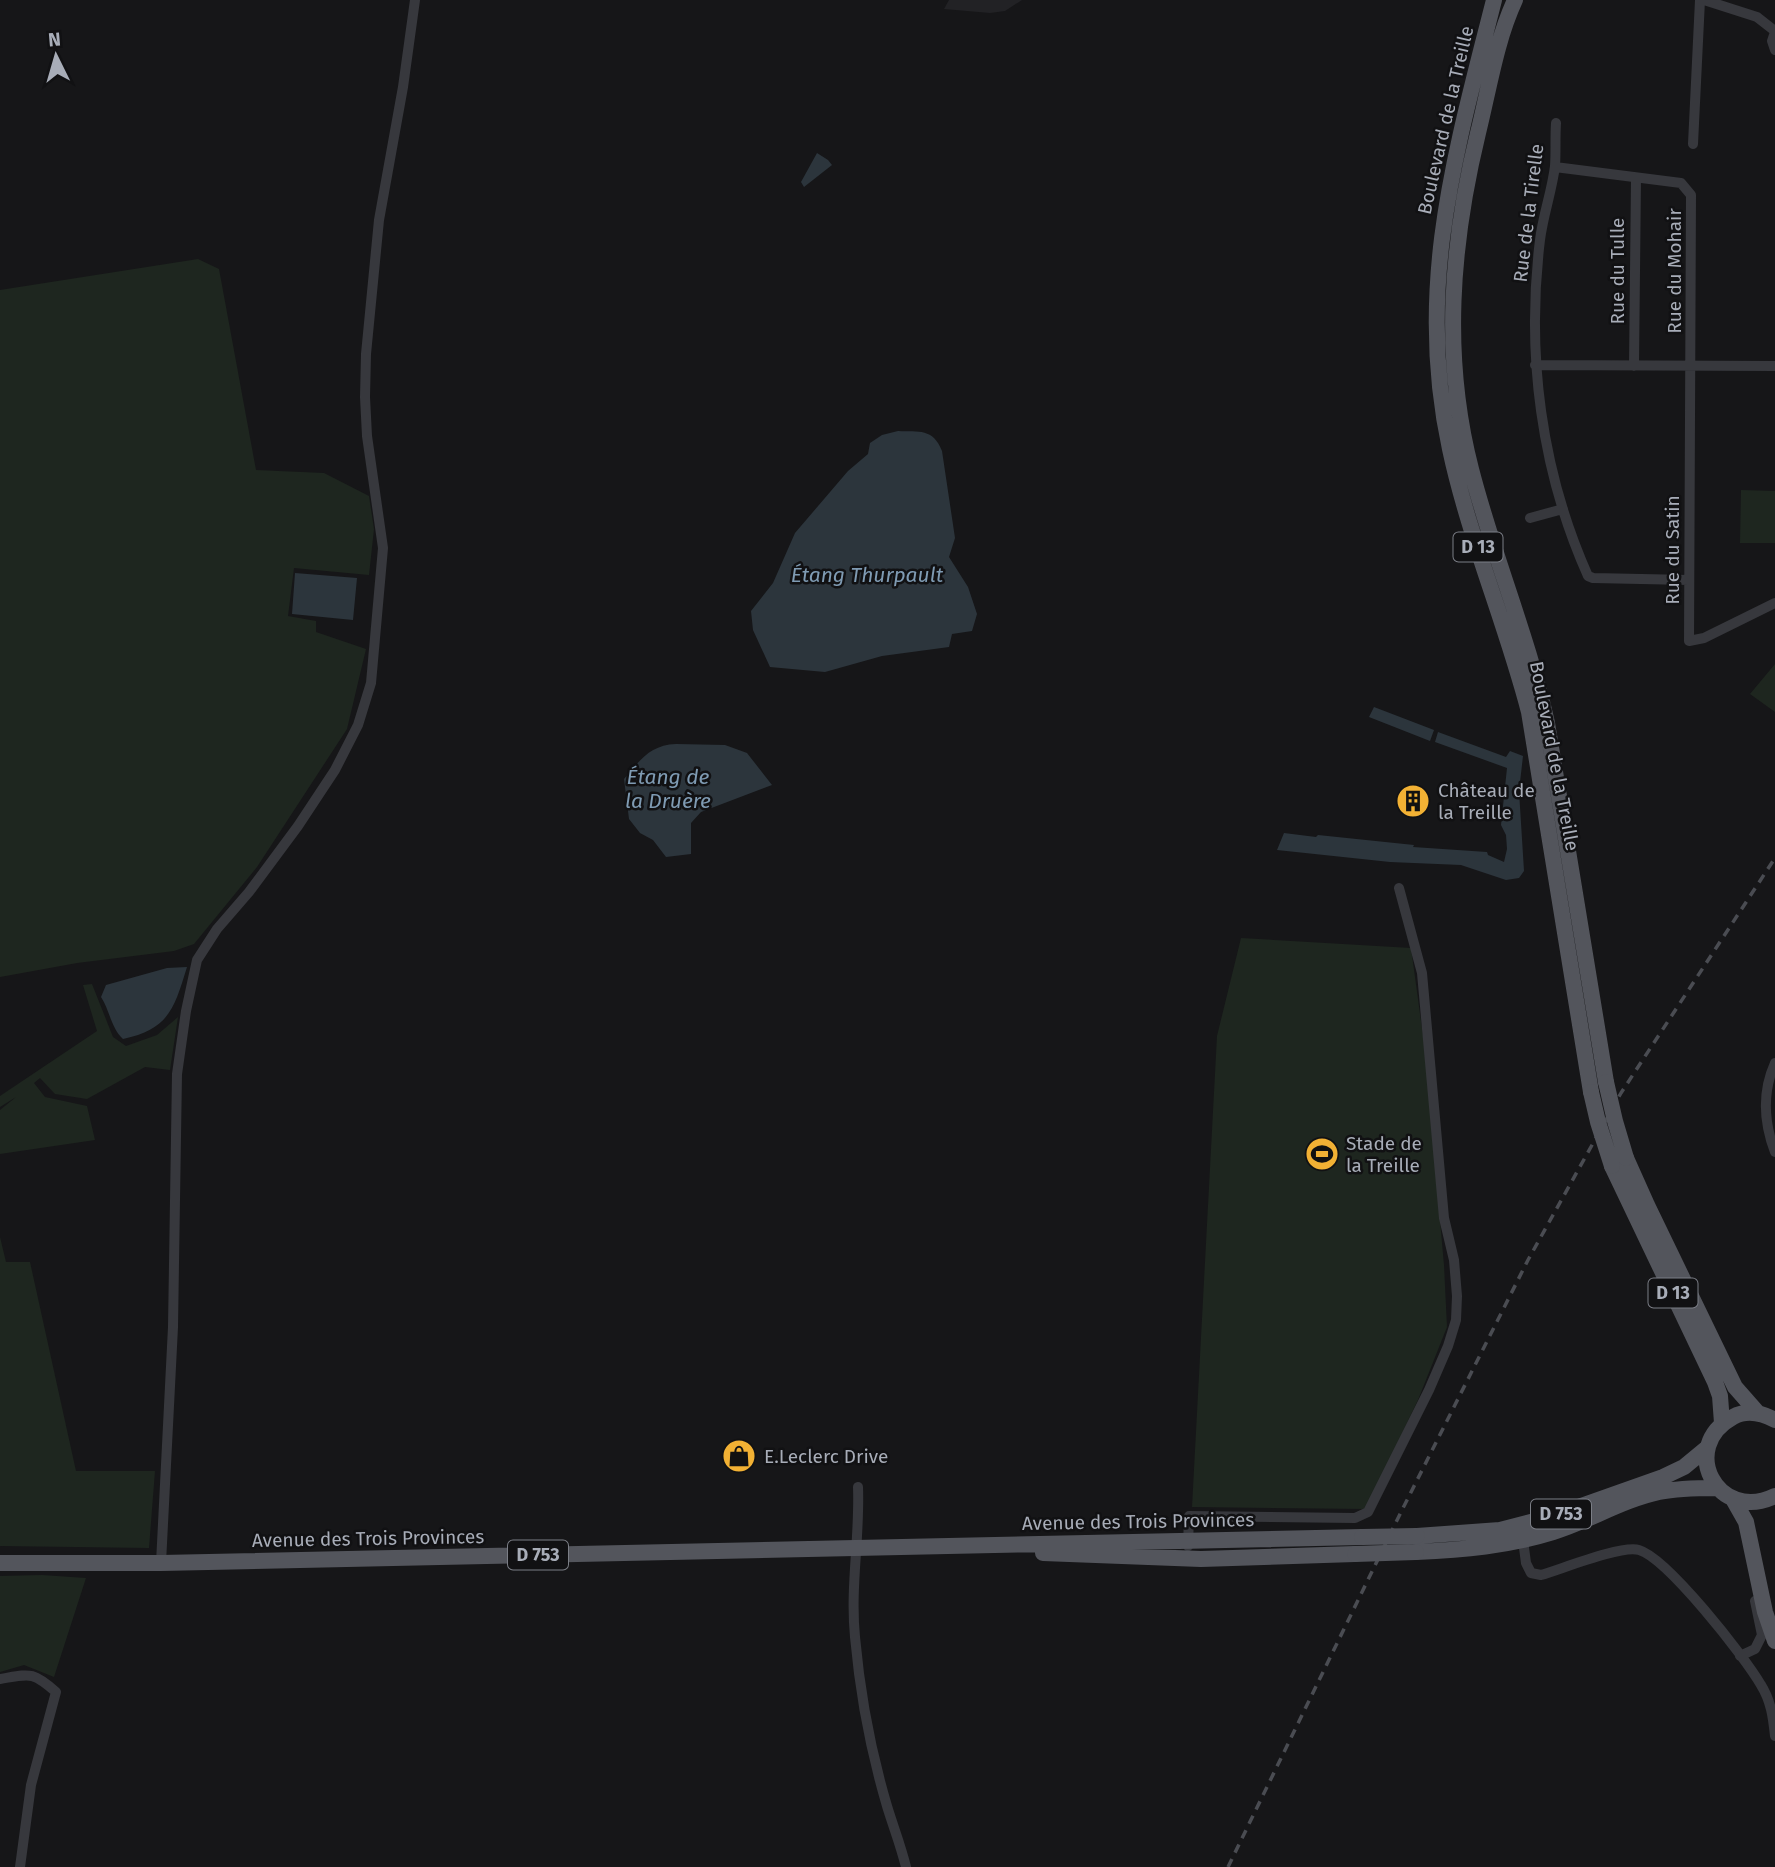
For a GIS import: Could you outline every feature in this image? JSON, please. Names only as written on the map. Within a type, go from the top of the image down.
[{"type":"main road","name":"Boulevard de la Treille","points":[[1494,0],[1452,165],[1440,237],[1436,313],[1438,371],[1445,426],[1458,484],[1529,712],[1598,1122],[1619,1162],[1711,1373],[1720,1396],[1721,1423]]},
{"type":"main road","name":"Boulevard de la Treille","points":[[1515,0],[1503,32],[1466,182],[1454,271],[1454,372],[1471,470],[1481,508],[1535,670],[1547,723],[1606,1082],[1615,1121],[1619,1162],[1647,1205],[1735,1387],[1757,1412]]},
{"type":"main road","points":[[1775,1420],[1757,1412],[1738,1414],[1721,1423],[1707,1448],[1707,1464],[1717,1488],[1733,1499],[1748,1503],[1764,1502],[1775,1496]]},
{"type":"main road","name":"Avenue des Trois Provinces","points":[[0,1563],[161,1563],[914,1547],[1362,1537],[1500,1530],[1550,1517],[1663,1478],[1684,1467],[1707,1448]]},
{"type":"main road","name":"D 753","points":[[1523,1540],[1555,1532],[1657,1493],[1691,1488],[1717,1488]]},
{"type":"main road","points":[[1733,1499],[1746,1522],[1765,1612],[1775,1641]]},
{"type":"main road","name":"Avenue des Trois Provinces","points":[[914,1547],[1201,1559],[1416,1552],[1483,1548],[1523,1540]]},
{"type":"main road","name":"Avenue des Trois Provinces","points":[[0,1569],[75,1564]]},
{"type":"street","points":[[161,1563],[173,1327],[176,1085],[186,1011],[197,960],[217,929],[249,892],[298,826],[335,770],[358,725],[371,683],[383,548],[367,436],[366,354],[379,220],[403,87],[415,0]]},
{"type":"street","points":[[1693,144],[1702,0],[1757,17],[1775,32],[1772,41],[1775,50]]},
{"type":"street","name":"Rue de la Tirelle","points":[[1556,123],[1555,167],[1540,238],[1535,365],[1542,427],[1563,509],[1588,576],[1689,580]]},
{"type":"street","name":"Rue du Mohair","points":[[1555,167],[1681,183],[1691,195],[1691,366]]},
{"type":"street","name":"Rue du Tulle","points":[[1634,366],[1636,178]]},
{"type":"street","points":[[1535,365],[1775,366]]},
{"type":"street","name":"Rue du Satin","points":[[1691,366],[1689,640],[1704,638],[1775,603]]},
{"type":"street","points":[[1530,518],[1563,509]]},
{"type":"street","points":[[1201,1559],[1188,1551],[1189,1516],[1355,1518],[1368,1512],[1429,1390],[1456,1320],[1457,1287],[1444,1218],[1422,973],[1399,888]]},
{"type":"street","points":[[1775,1063],[1766,1095],[1768,1123],[1775,1152]]},
{"type":"street","points":[[858,1487],[854,1635],[865,1708],[886,1804],[906,1867]]},
{"type":"street","points":[[1523,1540],[1526,1563],[1531,1573],[1541,1575],[1626,1549],[1640,1550],[1660,1562],[1740,1656],[1761,1685],[1773,1711],[1775,1736]]},
{"type":"street","points":[[1740,1656],[1755,1649],[1762,1635],[1751,1582],[1754,1562]]},
{"type":"street","points":[[0,1679],[21,1675],[37,1676],[55,1692],[31,1786],[20,1867]]},
{"type":"shaded area","points":[[949,0],[1022,0],[1005,11],[990,13],[944,9]]},
{"type":"shaded area","points":[[198,259],[219,269],[256,470],[324,473],[369,496],[374,529],[369,575],[294,568],[288,616],[316,621],[316,632],[366,649],[347,729],[257,867],[194,944],[174,951],[77,963],[0,977],[0,290]]},
{"type":"shaded area","points":[[1741,490],[1775,491],[1775,543],[1740,543]]},
{"type":"shaded area","points":[[1775,664],[1775,712],[1750,694]]},
{"type":"shaded area","name":"Stade de la Treille","points":[[1241,938],[1411,948],[1424,1043],[1447,1327],[1418,1400],[1366,1509],[1192,1507],[1217,1036]]},
{"type":"shaded area","points":[[92,984],[113,1037],[126,1046],[157,1035],[178,1017],[170,1070],[145,1067],[87,1099],[55,1094],[40,1078],[34,1083],[45,1097],[87,1106],[95,1140],[0,1154],[0,1110],[16,1097],[0,1107],[0,1096],[97,1031],[83,985]]},
{"type":"shaded area","points":[[0,1237],[6,1262],[30,1262],[76,1471],[155,1471],[149,1548],[0,1546]]},
{"type":"shaded area","points":[[0,1576],[86,1578],[54,1677],[24,1665],[0,1672]]},
{"type":"water","points":[[817,153],[832,165],[804,187],[801,182]]},
{"type":"water","name":"Étang Thurpault","points":[[898,431],[930,435],[942,451],[955,538],[949,557],[968,587],[977,614],[972,631],[952,634],[949,647],[882,656],[825,672],[770,667],[753,630],[751,611],[773,583],[795,533],[848,471],[868,454],[870,443],[882,435]]},
{"type":"water","points":[[295,573],[357,578],[353,620],[292,614]]},
{"type":"water","points":[[1374,707],[1434,730],[1430,741],[1369,717]]},
{"type":"water","points":[[1438,732],[1506,757],[1510,751],[1523,756],[1519,791],[1524,871],[1519,878],[1506,880],[1461,865],[1390,862],[1277,850],[1284,833],[1487,852],[1504,862],[1506,835],[1501,825],[1507,768],[1435,742]]},
{"type":"water","name":"Étang de la Druère","points":[[676,744],[725,745],[747,753],[772,785],[701,812],[691,823],[691,854],[666,857],[653,840],[640,833],[629,819],[624,779],[652,751]]},
{"type":"water","points":[[187,967],[173,1006],[160,1023],[138,1035],[123,1039],[101,997],[106,985],[167,968]]},
{"type":"railway","points":[[1228,1867],[1402,1510],[1528,1260],[1621,1093],[1775,858]]},
{"type":"place","name":"Château de la Treille","points":[[1413,801]]},
{"type":"place","name":"Stade de la Treille","points":[[1322,1154]]},
{"type":"place","name":"E.Leclerc Drive","points":[[739,1456]]}]
